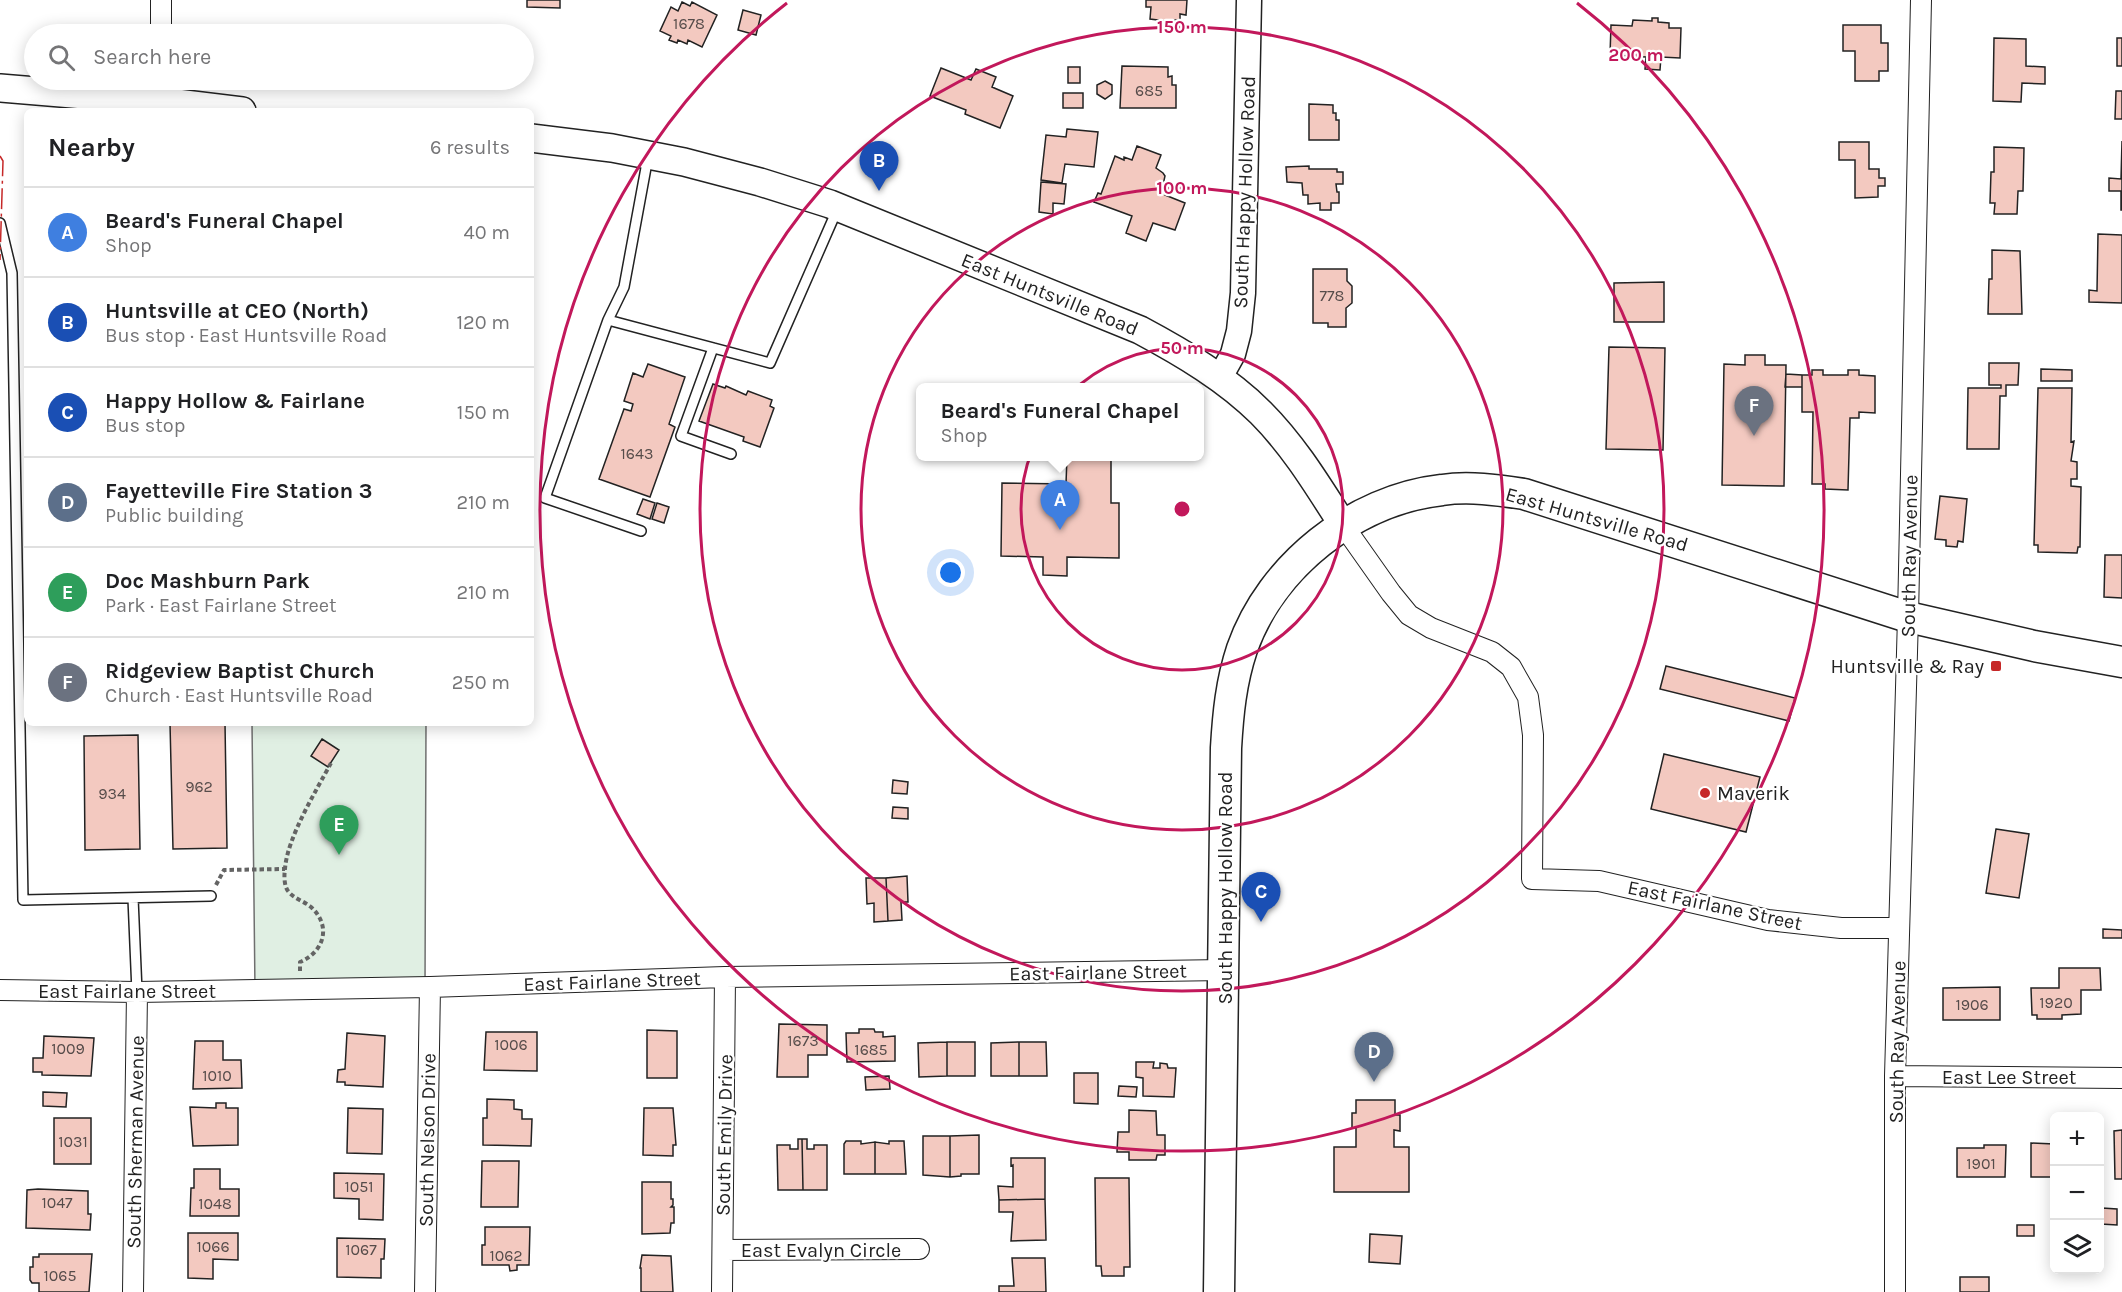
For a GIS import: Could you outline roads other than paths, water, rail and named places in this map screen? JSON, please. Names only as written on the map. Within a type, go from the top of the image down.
[{"type":"main road","points":[[0,88],[24,88]]},
{"type":"main road","points":[[109,90],[164,91],[230,108]]},
{"type":"main road","name":"East Huntsville Road","points":[[534,138],[649,155],[760,182],[838,207],[1140,330],[1185,354],[1261,413],[1300,459],[1343,525],[1396,500],[1442,490],[1494,489],[1552,502],[1908,616],[2034,646],[2122,662]]},
{"type":"main road","name":"South Happy Hollow Road","points":[[1220,1292],[1226,747],[1229,699],[1242,649],[1259,611],[1282,578],[1308,551],[1343,525]]},
{"type":"street","points":[[161,0],[161,24]]},
{"type":"street","name":"South Happy Hollow Road","points":[[1220,379],[1233,354],[1239,331],[1243,293],[1249,0]]},
{"type":"street","name":"South Ray Avenue","points":[[1895,1292],[1895,1076],[1908,616],[1921,0]]},
{"type":"street","name":"East Fairlane Street","points":[[1343,525],[1409,615],[1431,628],[1492,652],[1511,667],[1528,697],[1533,735],[1532,879],[1599,881],[1787,923],[1841,928],[1899,928]]},
{"type":"street","name":"East Fairlane Street","points":[[0,990],[137,992],[430,987],[725,977],[1225,970]]},
{"type":"street","name":"South Emily Drive","points":[[722,1292],[725,977]]},
{"type":"street","name":"South Nelson Drive","points":[[425,1292],[430,987]]},
{"type":"street","name":"South Sherman Avenue","points":[[133,1292],[137,992]]},
{"type":"street","name":"East Lee Street","points":[[1895,1076],[2122,1078]]},
{"type":"street","name":"East Evalyn Circle","points":[[723,1250],[919,1249]]},
{"type":"lane","points":[[640,531],[545,498],[608,320],[624,287],[649,155]]},
{"type":"lane","points":[[608,320],[770,363],[838,207]]},
{"type":"lane","points":[[0,223],[12,273],[23,900],[211,896]]},
{"type":"lane","points":[[713,348],[681,436],[731,454]]},
{"type":"lane","points":[[133,898],[137,992]]},
{"type":"place","name":"Huntsville at CEO (North)","points":[[879,191]]},
{"type":"place","name":"Ridgeview Baptist Church","points":[[1754,436]]},
{"type":"place","name":"Beard's Funeral Chapel","points":[[1060,530]]},
{"type":"place","name":"Huntsville & Ray","points":[[1996,666]]},
{"type":"place","name":"Maverik","points":[[1705,793]]},
{"type":"place","name":"Doc Mashburn Park","points":[[339,855]]},
{"type":"place","name":"Happy Hollow & Fairlane","points":[[1261,922]]},
{"type":"place","name":"Fayetteville Fire Station 3","points":[[1374,1082]]}]
